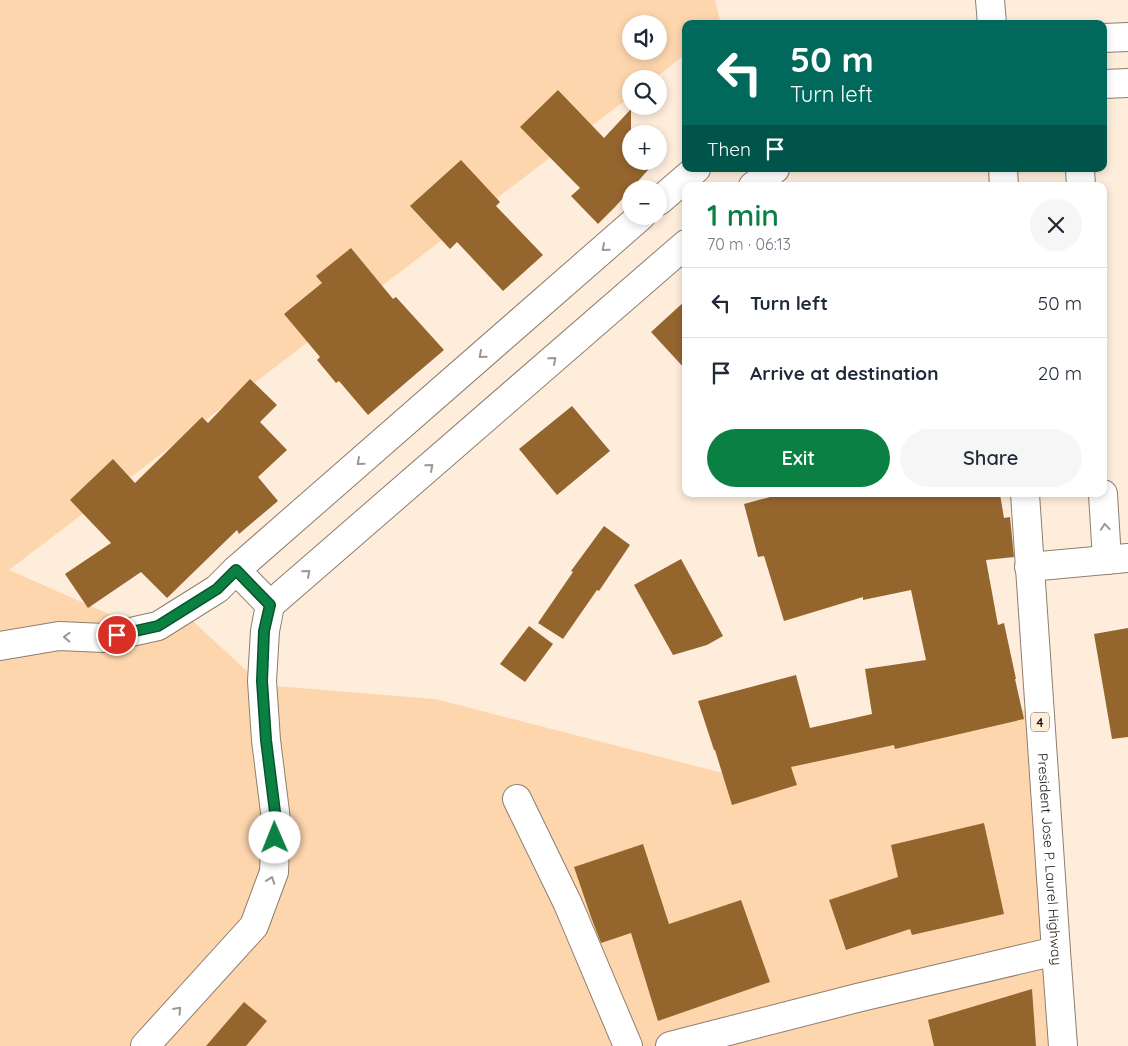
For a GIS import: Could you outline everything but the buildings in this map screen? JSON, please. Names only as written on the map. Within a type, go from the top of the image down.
[{"type":"main road","points":[[990,0],[992,20]]},
{"type":"main road","points":[[1107,38],[1128,37]]},
{"type":"main road","points":[[1107,84],[1128,83]]},
{"type":"main road","points":[[667,194],[693,172]]},
{"type":"main road","points":[[758,182],[771,172]]},
{"type":"main road","points":[[0,646],[59,636],[104,638],[158,626],[217,589],[236,570],[631,225]]},
{"type":"main road","points":[[145,1046],[254,926],[274,872],[276,820],[266,740],[262,681],[264,631],[270,605],[682,247]]},
{"type":"main road","name":"President Jose P. Laurel Highway","points":[[1024,497],[1063,1046]]},
{"type":"main road","points":[[1029,568],[1118,559],[1104,497]]},
{"type":"main road","points":[[236,570],[270,605]]},
{"type":"main road","points":[[517,799],[568,904],[628,1046]]},
{"type":"main road","points":[[670,1046],[857,998],[1056,951]]},
{"type":"shaded area","points":[[0,0],[715,0],[720,20],[682,20],[682,57],[666,70],[622,70],[622,103],[9,570],[143,629],[182,611],[262,685],[435,699],[723,773],[1038,707],[1065,1046],[0,1046]]},
{"type":"route","points":[[117,635],[158,626],[217,589],[236,570],[270,605],[264,631],[262,681],[266,740],[276,820],[275,838]]}]
